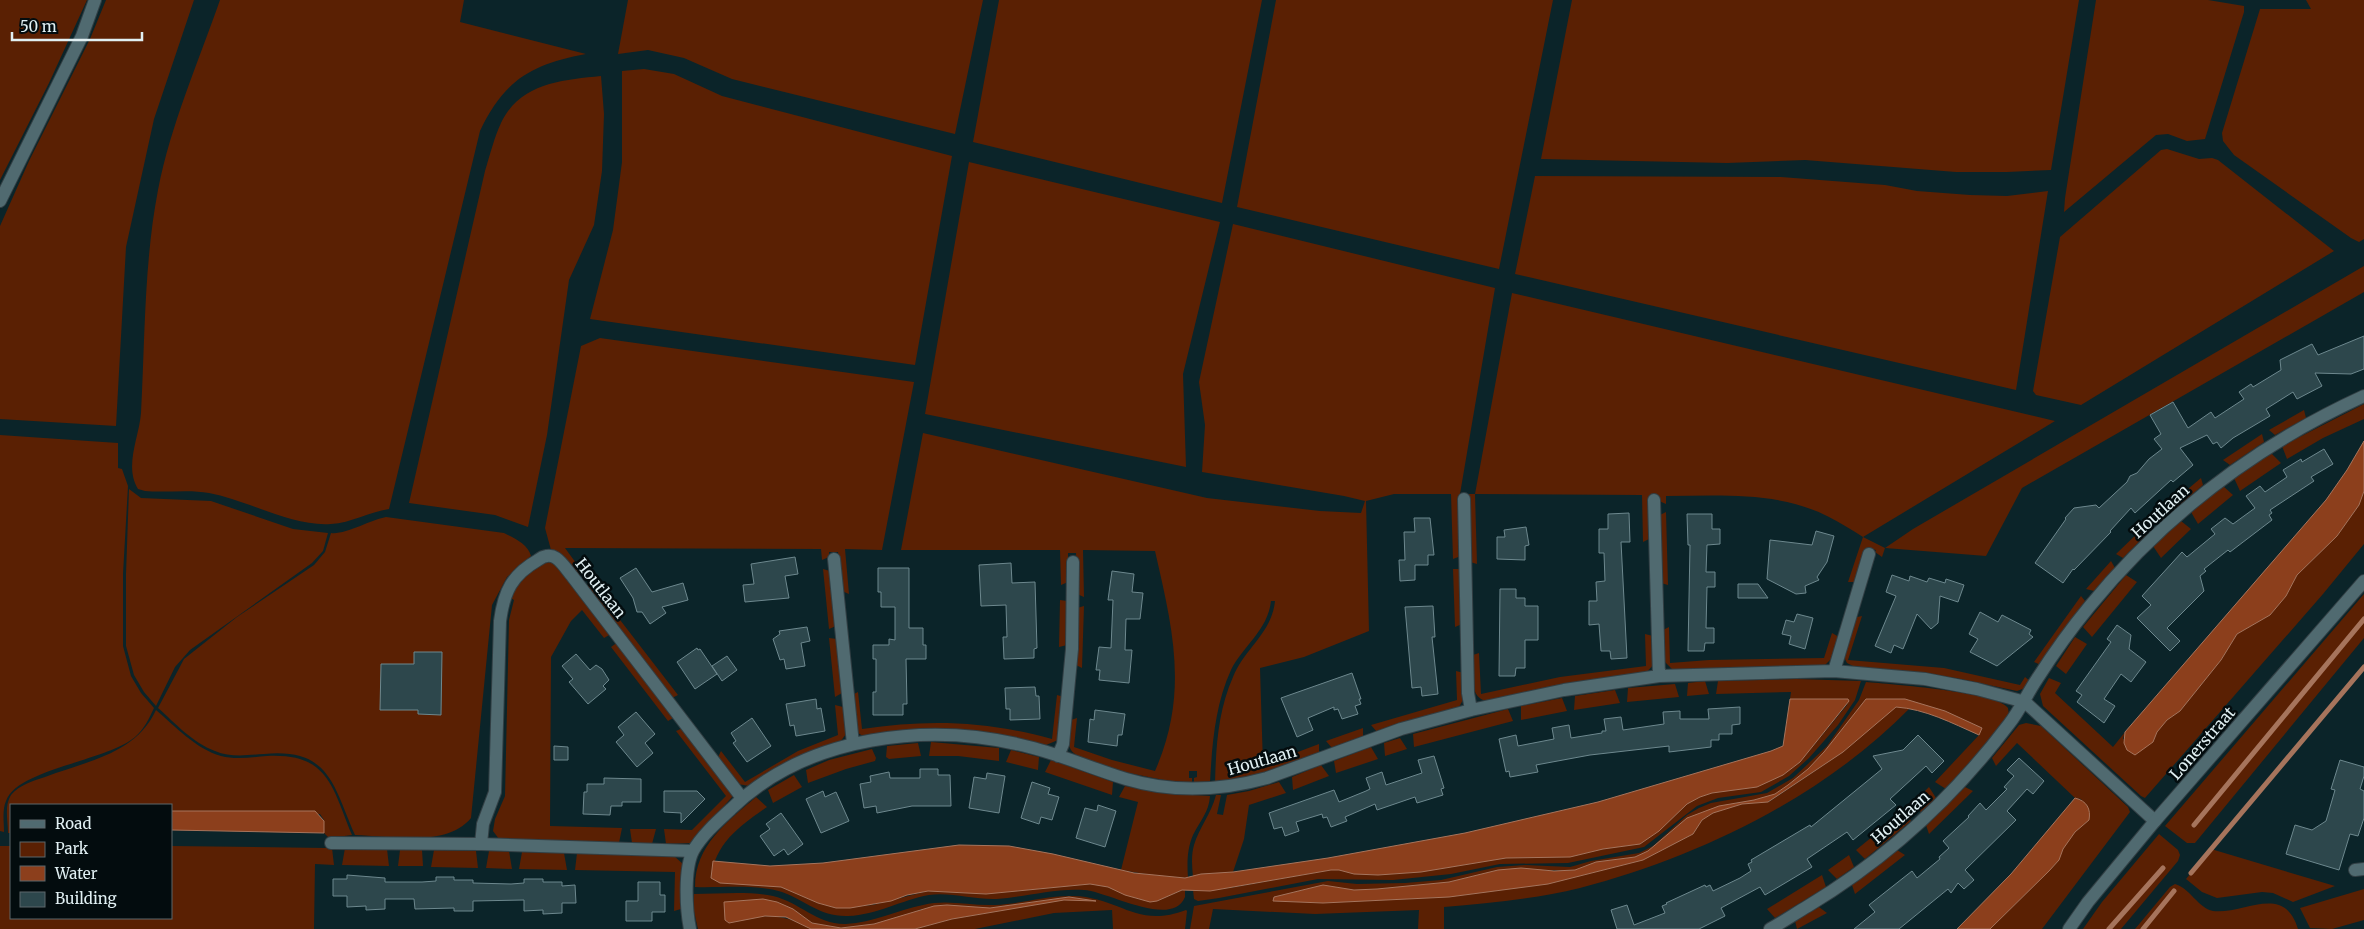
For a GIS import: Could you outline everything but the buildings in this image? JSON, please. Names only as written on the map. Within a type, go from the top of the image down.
[{"type":"street","points":[[0,201],[82,36],[95,0]]},
{"type":"street","name":"Houtlaan","points":[[1770,929],[1831,892],[1901,839],[1944,800],[1981,759],[2025,702],[2060,644],[2089,606],[2120,571],[2187,506],[2223,477],[2282,438],[2326,413],[2364,396]]},
{"type":"street","points":[[1464,499],[1468,693],[1471,710]]},
{"type":"street","points":[[1654,500],[1658,676]]},
{"type":"street","points":[[1834,671],[1869,554]]},
{"type":"street","name":"Houtlaan","points":[[481,844],[483,824],[496,792],[500,620],[503,603],[516,576],[527,566],[548,556],[555,557],[572,576],[742,798]]},
{"type":"street","points":[[834,559],[854,744]]},
{"type":"street","points":[[1058,756],[1063,744],[1072,649],[1073,562]]},
{"type":"street","name":"Lonerstraat","points":[[2069,929],[2088,902],[2155,821],[2364,581]]},
{"type":"street","name":"Houtlaan","points":[[693,851],[717,822],[742,798],[792,766],[854,744],[930,734],[1000,740],[1058,756],[1127,780],[1192,790],[1212,789],[1246,784],[1267,778],[1401,729],[1471,710],[1564,690],[1658,676],[1834,671],[1925,679],[1977,689],[2025,702],[2155,821]]},
{"type":"street","points":[[331,843],[481,844],[693,851],[687,890],[686,913],[690,929]]},
{"type":"green space","points":[[0,0],[87,0],[49,83],[0,180]]},
{"type":"green space","points":[[106,0],[194,0],[154,119],[126,247],[116,426],[0,419],[0,226],[29,161],[90,39]]},
{"type":"green space","points":[[220,0],[464,0],[460,22],[586,54],[550,63],[535,69],[510,87],[489,113],[480,131],[389,509],[346,522],[316,524],[301,521],[209,493],[194,491],[145,491],[138,489],[134,480],[132,461],[141,413],[150,245],[158,190],[170,141]]},
{"type":"green space","points":[[628,0],[983,0],[955,134],[732,79],[684,58],[648,50],[618,54]]},
{"type":"green space","points":[[999,0],[1262,0],[1222,203],[973,142]]},
{"type":"green space","points":[[1276,0],[1553,0],[1499,269],[1237,207]]},
{"type":"green space","points":[[1572,0],[2079,0],[2051,170],[1956,172],[1805,160],[1727,163],[1541,159]]},
{"type":"green space","points":[[2096,0],[2208,0],[2244,6],[2244,12],[2205,139],[2187,141],[2168,134],[2156,135],[2064,212],[2065,198]]},
{"type":"green space","points":[[2306,0],[2364,0],[2364,239],[2359,242],[2234,155],[2223,141],[2222,133],[2260,9],[2311,9]]},
{"type":"green space","points":[[644,69],[674,74],[722,96],[952,156],[915,365],[590,319],[613,230],[622,162],[622,71]]},
{"type":"green space","points":[[601,76],[604,114],[602,171],[594,225],[569,280],[547,435],[528,527],[495,515],[409,503],[485,171],[501,123],[519,99],[531,92],[557,82]]},
{"type":"green space","points":[[2167,149],[2199,159],[2212,158],[2218,160],[2334,251],[2081,405],[2036,395],[2033,391],[2060,237],[2161,150]]},
{"type":"green space","points":[[969,162],[1220,222],[1183,374],[1186,467],[925,414]]},
{"type":"green space","points":[[1535,176],[1781,177],[1885,185],[1917,191],[1970,195],[2007,196],[2048,191],[2016,390],[1515,274]]},
{"type":"green space","points":[[1233,224],[1495,288],[1460,494],[1461,556],[1453,559],[1451,494],[1394,494],[1366,501],[1369,631],[1304,657],[1260,668],[1263,765],[1319,744],[1319,753],[1256,776],[1215,783],[1219,729],[1228,690],[1238,667],[1269,622],[1275,601],[1271,601],[1265,621],[1236,661],[1221,697],[1215,725],[1210,783],[1194,783],[1197,771],[1189,771],[1189,778],[1192,778],[1192,783],[1147,777],[1091,762],[1078,756],[1071,750],[1069,743],[1071,720],[1077,718],[1074,747],[1112,760],[1155,771],[1166,742],[1175,688],[1172,635],[1155,551],[1083,550],[1084,597],[1077,594],[1076,553],[1068,553],[1068,582],[1061,585],[1060,550],[901,550],[923,433],[1207,498],[1320,511],[1361,513],[1365,501],[1202,472],[1205,425],[1199,382]]},
{"type":"green space","points":[[2364,266],[2364,292],[2022,488],[1986,556],[1885,548],[1913,529]]},
{"type":"green space","points":[[1512,293],[2055,421],[1863,537],[1829,517],[1790,503],[1749,497],[1666,496],[1666,504],[1659,501],[1651,538],[1643,542],[1642,495],[1475,494]]},
{"type":"green space","points":[[600,338],[914,382],[882,550],[845,549],[849,594],[842,591],[838,552],[829,552],[829,557],[822,560],[821,549],[565,548],[584,574],[578,576],[551,550],[545,528],[581,346]]},
{"type":"green space","points":[[2364,404],[2364,419],[2323,438],[2287,459],[2282,446]]},
{"type":"green space","points":[[2304,410],[2306,418],[2275,435],[2269,430]]},
{"type":"green space","points":[[2262,434],[2264,442],[2230,465],[2223,460]]},
{"type":"green space","points":[[0,435],[118,443],[118,468],[122,469],[128,486],[123,574],[123,646],[131,676],[141,693],[154,708],[141,731],[122,745],[105,753],[44,773],[14,790],[5,805],[4,832],[0,831]]},
{"type":"green space","points":[[2271,453],[2281,463],[2240,491],[2234,478]]},
{"type":"green space","points":[[2201,478],[2203,485],[2158,524],[2151,520]]},
{"type":"green space","points":[[2223,486],[2233,495],[2198,524],[2191,512]]},
{"type":"green space","points":[[129,489],[141,498],[211,501],[293,529],[328,533],[323,551],[312,563],[190,650],[175,667],[156,706],[144,692],[134,675],[126,646]]},
{"type":"green space","points":[[2364,491],[2364,544],[2323,594],[2145,798],[2043,706],[2040,694],[2049,678],[2061,683],[2055,693],[2113,747],[2125,732],[2123,739],[2153,742],[2157,732],[2167,720],[2180,711],[2221,660],[2237,634],[2270,615],[2286,596],[2297,575],[2337,536],[2359,505]]},
{"type":"green space","points":[[1469,494],[1475,494],[1477,564],[1470,562]]},
{"type":"green space","points":[[1666,512],[1668,585],[1661,583],[1660,515]]},
{"type":"green space","points":[[386,517],[504,533],[524,545],[531,556],[507,577],[492,605],[471,818],[460,827],[433,837],[401,838],[355,835],[334,786],[316,764],[303,757],[286,754],[240,756],[221,753],[192,738],[158,708],[184,659],[237,617],[314,565],[325,552],[331,533],[350,530]]},
{"type":"green space","points":[[2181,521],[2191,529],[2161,558],[2153,546]]},
{"type":"green space","points":[[2145,526],[2148,533],[2123,558],[2116,554]]},
{"type":"green space","points":[[1863,537],[1885,548],[1882,557],[1875,552],[1876,550],[1868,548],[1856,582],[1848,582]]},
{"type":"green space","points":[[554,561],[611,634],[604,638],[582,610],[571,621],[551,657],[550,826],[622,828],[619,843],[499,839],[493,831],[495,819],[505,796],[509,620],[514,600],[509,597],[522,578],[532,568]]},
{"type":"green space","points":[[2111,561],[2115,568],[2094,591],[2086,589]]},
{"type":"green space","points":[[823,569],[830,571],[836,626],[829,629]]},
{"type":"green space","points":[[1453,569],[1461,569],[1462,624],[1455,627]]},
{"type":"green space","points":[[2126,575],[2137,582],[2092,637],[2083,627]]},
{"type":"green space","points":[[590,581],[678,695],[672,698],[587,586]]},
{"type":"green space","points":[[2364,594],[2364,638],[2195,843],[2187,843],[2165,826]]},
{"type":"green space","points":[[2081,596],[2085,601],[2041,665],[2034,662]]},
{"type":"green space","points":[[1060,600],[1067,601],[1067,645],[1059,647]]},
{"type":"green space","points":[[1084,606],[1082,668],[1076,665],[1077,608]]},
{"type":"green space","points":[[1862,616],[1848,660],[1944,668],[2020,685],[2025,677],[2031,682],[2025,688],[2017,691],[1956,678],[1853,666],[1847,663],[1843,655],[1853,618]]},
{"type":"green space","points":[[1669,627],[1670,663],[1709,660],[1824,658],[1832,633],[1839,637],[1832,658],[1825,665],[1673,670],[1664,661],[1663,630]]},
{"type":"green space","points":[[1645,634],[1653,636],[1653,665],[1647,672],[1486,701],[1476,694],[1474,689],[1472,675],[1473,655],[1479,653],[1481,694],[1560,677],[1646,666]]},
{"type":"green space","points":[[2075,637],[2087,644],[2066,674],[2056,666]]},
{"type":"green space","points":[[829,638],[837,639],[842,693],[835,697]]},
{"type":"green space","points":[[618,642],[675,717],[668,721],[611,647]]},
{"type":"green space","points":[[1456,671],[1464,673],[1464,698],[1459,707],[1377,732],[1371,725],[1457,700]]},
{"type":"green space","points":[[1796,679],[1861,681],[1855,700],[1838,725],[1809,758],[1789,776],[1761,792],[1718,798],[1697,806],[1644,847],[1568,863],[1500,864],[1451,874],[1393,880],[1318,879],[1219,898],[1198,901],[1194,899],[1193,890],[1230,888],[1331,870],[1354,874],[1378,875],[1421,872],[1506,858],[1570,857],[1603,849],[1640,844],[1659,831],[1687,804],[1700,797],[1712,793],[1757,787],[1783,775],[1800,762],[1847,705],[1848,699],[1790,699],[1791,692],[1716,694],[1718,681]]},
{"type":"green space","points":[[1705,681],[1709,694],[1687,696],[1688,683]]},
{"type":"green space","points":[[1866,682],[1942,690],[1985,697],[2000,702],[2008,708],[2009,715],[1968,766],[1946,789],[1935,782],[1979,735],[1982,728],[1945,711],[1867,699],[1808,769],[1775,794],[1735,803],[1687,818],[1648,851],[1635,857],[1596,862],[1575,870],[1498,870],[1449,882],[1377,889],[1354,890],[1323,885],[1274,897],[1273,901],[1323,903],[1449,897],[1548,884],[1643,860],[1693,834],[1702,820],[1713,813],[1742,804],[1769,802],[1843,752],[1896,707],[1910,708],[1876,740],[1799,796],[1757,820],[1714,841],[1625,875],[1580,888],[1529,898],[1444,907],[1444,929],[1418,929],[1419,910],[1315,914],[1213,909],[1209,929],[1190,929],[1194,906],[1328,881],[1357,884],[1441,880],[1497,867],[1525,865],[1570,867],[1591,861],[1639,853],[1653,846],[1687,815],[1699,808],[1711,803],[1767,793],[1793,778],[1827,746],[1859,700]]},
{"type":"green space","points":[[1675,684],[1679,697],[1627,702],[1628,688]]},
{"type":"green space","points":[[1615,690],[1620,703],[1574,710],[1575,696]]},
{"type":"green space","points":[[858,692],[862,729],[934,723],[981,725],[1004,728],[1052,739],[1057,695],[1064,697],[1058,740],[1046,745],[1022,739],[863,736],[858,733],[852,695]]},
{"type":"green space","points":[[1562,698],[1567,711],[1521,720],[1521,706]]},
{"type":"green space","points":[[835,705],[843,707],[846,734],[840,742],[749,786],[738,784],[718,757],[721,751],[745,782],[798,751],[838,735]]},
{"type":"green space","points":[[1508,709],[1513,721],[1414,747],[1413,734]]},
{"type":"green space","points":[[156,710],[195,743],[212,753],[238,758],[267,756],[304,760],[316,767],[333,788],[352,835],[329,838],[324,833],[324,820],[320,814],[172,811],[172,804],[10,804],[10,833],[8,833],[8,804],[14,792],[31,782],[109,754],[136,737],[147,725]]},
{"type":"green space","points":[[2026,723],[2041,726],[2128,807],[2130,812],[2042,929],[1990,929],[2059,860],[2062,849],[2075,832],[2089,820],[2081,799],[2075,798],[2017,743],[1996,766],[1992,758],[2019,725]]},
{"type":"green space","points":[[683,728],[732,793],[732,797],[691,843],[666,844],[664,829],[692,830],[726,796],[676,731]]},
{"type":"green space","points":[[1363,728],[1363,736],[1332,748],[1326,741]]},
{"type":"green space","points":[[1400,738],[1407,749],[1385,756],[1384,743]]},
{"type":"green space","points":[[931,742],[999,748],[999,761],[958,756],[929,756]]},
{"type":"green space","points":[[918,743],[921,756],[889,759],[886,757],[887,746]]},
{"type":"green space","points":[[1371,747],[1378,759],[1336,773],[1334,761]]},
{"type":"green space","points":[[872,749],[876,758],[875,761],[808,783],[806,770],[829,760]]},
{"type":"green space","points":[[1011,750],[1039,757],[1038,770],[1006,762]]},
{"type":"green space","points":[[1051,760],[1113,782],[1112,795],[1045,772]]},
{"type":"green space","points":[[1321,765],[1329,776],[1293,790],[1292,777]]},
{"type":"green space","points":[[794,775],[802,787],[773,803],[768,790]]},
{"type":"green space","points":[[1279,782],[1286,793],[1249,805],[1244,839],[1233,872],[1201,874],[1193,877],[1192,857],[1194,845],[1216,795],[1221,795],[1217,814],[1223,815],[1227,795]]},
{"type":"green space","points":[[1125,786],[1159,793],[1210,796],[1206,812],[1193,835],[1190,846],[1188,878],[1158,876],[1121,870],[1138,802],[1119,797]]},
{"type":"green space","points":[[1929,787],[1936,798],[1921,812],[1911,805]]},
{"type":"green space","points":[[1965,787],[1973,791],[1929,834],[1926,825]]},
{"type":"green space","points":[[756,797],[767,807],[730,836],[723,845],[713,866],[711,878],[781,887],[818,903],[836,908],[873,905],[928,891],[986,894],[1090,884],[1108,887],[1138,899],[1157,901],[1185,889],[1185,897],[1178,906],[1167,910],[1138,906],[1084,890],[1051,891],[997,899],[937,894],[919,897],[869,913],[838,916],[821,911],[782,892],[751,887],[695,887],[696,872],[700,859],[707,847],[724,825]]},
{"type":"green space","points":[[1905,810],[1911,821],[1865,859],[1856,850]]},
{"type":"green space","points":[[630,829],[656,829],[652,844],[632,843]]},
{"type":"green space","points":[[2159,834],[2178,850],[2180,855],[2178,861],[2121,929],[2083,929],[2102,902]]},
{"type":"green space","points":[[0,846],[10,846],[10,919],[172,919],[172,846],[332,848],[334,865],[315,864],[314,929],[0,929]]},
{"type":"green space","points":[[345,848],[387,849],[389,866],[342,865]]},
{"type":"green space","points":[[2211,849],[2335,886],[2293,902],[2273,893],[2262,892],[2217,898],[2202,892],[2186,879]]},
{"type":"green space","points":[[400,850],[422,850],[423,866],[398,866]]},
{"type":"green space","points":[[434,850],[476,851],[478,868],[431,867]]},
{"type":"green space","points":[[1897,850],[1905,855],[1855,894],[1852,885]]},
{"type":"green space","points":[[489,851],[509,851],[512,869],[486,868]]},
{"type":"green space","points":[[522,852],[564,853],[567,870],[519,869]]},
{"type":"green space","points":[[577,853],[674,856],[683,864],[681,909],[674,911],[675,872],[575,870]]},
{"type":"green space","points":[[1849,855],[1854,867],[1837,879],[1828,870]]},
{"type":"green space","points":[[1822,875],[1826,887],[1775,918],[1767,909]]},
{"type":"green space","points":[[2175,884],[2185,889],[2203,906],[2213,911],[2225,911],[2262,904],[2273,904],[2283,907],[2292,915],[2298,929],[2135,929],[2170,887]]},
{"type":"green space","points":[[2364,889],[2364,920],[2332,929],[2310,928],[2300,908]]},
{"type":"green space","points":[[694,894],[764,894],[782,899],[826,921],[846,924],[875,919],[932,903],[995,905],[1063,896],[1103,901],[1128,911],[1154,916],[1187,911],[1185,929],[1113,929],[1112,910],[1054,913],[975,929],[915,929],[952,919],[1064,900],[1088,900],[1069,897],[990,908],[921,909],[907,916],[874,924],[841,928],[812,923],[793,909],[777,902],[729,923],[761,916],[771,916],[800,923],[811,929],[698,929],[693,907]]},
{"type":"green space","points":[[1819,907],[1827,913],[1797,929],[1795,921]]},
{"type":"water","points":[[2364,441],[2364,491],[2359,505],[2337,536],[2297,575],[2286,596],[2270,615],[2237,634],[2221,660],[2180,711],[2167,720],[2157,732],[2153,742],[2135,755],[2127,750],[2124,743],[2125,732],[2326,500]]},
{"type":"water","points":[[1790,699],[1848,699],[1849,701],[1800,762],[1783,775],[1757,787],[1712,793],[1700,797],[1687,804],[1659,831],[1640,844],[1603,849],[1570,857],[1506,858],[1421,872],[1378,875],[1354,874],[1331,870],[1210,891],[1182,890],[1157,901],[1150,902],[1125,895],[1108,887],[1090,884],[986,894],[928,891],[907,895],[891,901],[850,908],[836,908],[818,903],[781,887],[720,883],[711,878],[713,861],[770,866],[823,863],[959,845],[1009,846],[1134,873],[1185,878],[1201,874],[1233,872],[1328,858],[1465,833],[1598,802],[1771,751],[1783,746]]},
{"type":"water","points":[[1866,699],[1905,699],[1945,711],[1982,728],[1979,735],[1949,721],[1907,708],[1896,707],[1843,752],[1768,802],[1742,804],[1713,813],[1702,820],[1693,834],[1643,860],[1548,884],[1449,897],[1323,903],[1273,901],[1274,897],[1323,885],[1354,890],[1377,889],[1449,882],[1498,870],[1521,868],[1554,871],[1575,870],[1596,862],[1635,857],[1648,851],[1687,818],[1719,806],[1775,794],[1808,769]]},
{"type":"water","points":[[2075,798],[2083,801],[2087,806],[2089,820],[2075,832],[2063,849],[2059,860],[1990,929],[1957,929],[2011,874]]},
{"type":"water","points":[[172,811],[315,811],[324,821],[324,833],[172,830]]},
{"type":"water","points":[[1069,897],[1096,901],[1064,900],[952,919],[915,929],[811,929],[786,917],[765,916],[729,923],[725,920],[724,902],[763,899],[777,902],[793,909],[812,923],[841,928],[874,924],[934,906],[990,908]]},
{"type":"waterway","points":[[2194,825],[2364,619]]},
{"type":"waterway","points":[[2191,873],[2364,667]]},
{"type":"waterway","points":[[2109,929],[2163,868]]},
{"type":"waterway","points":[[2143,929],[2174,891]]}]
